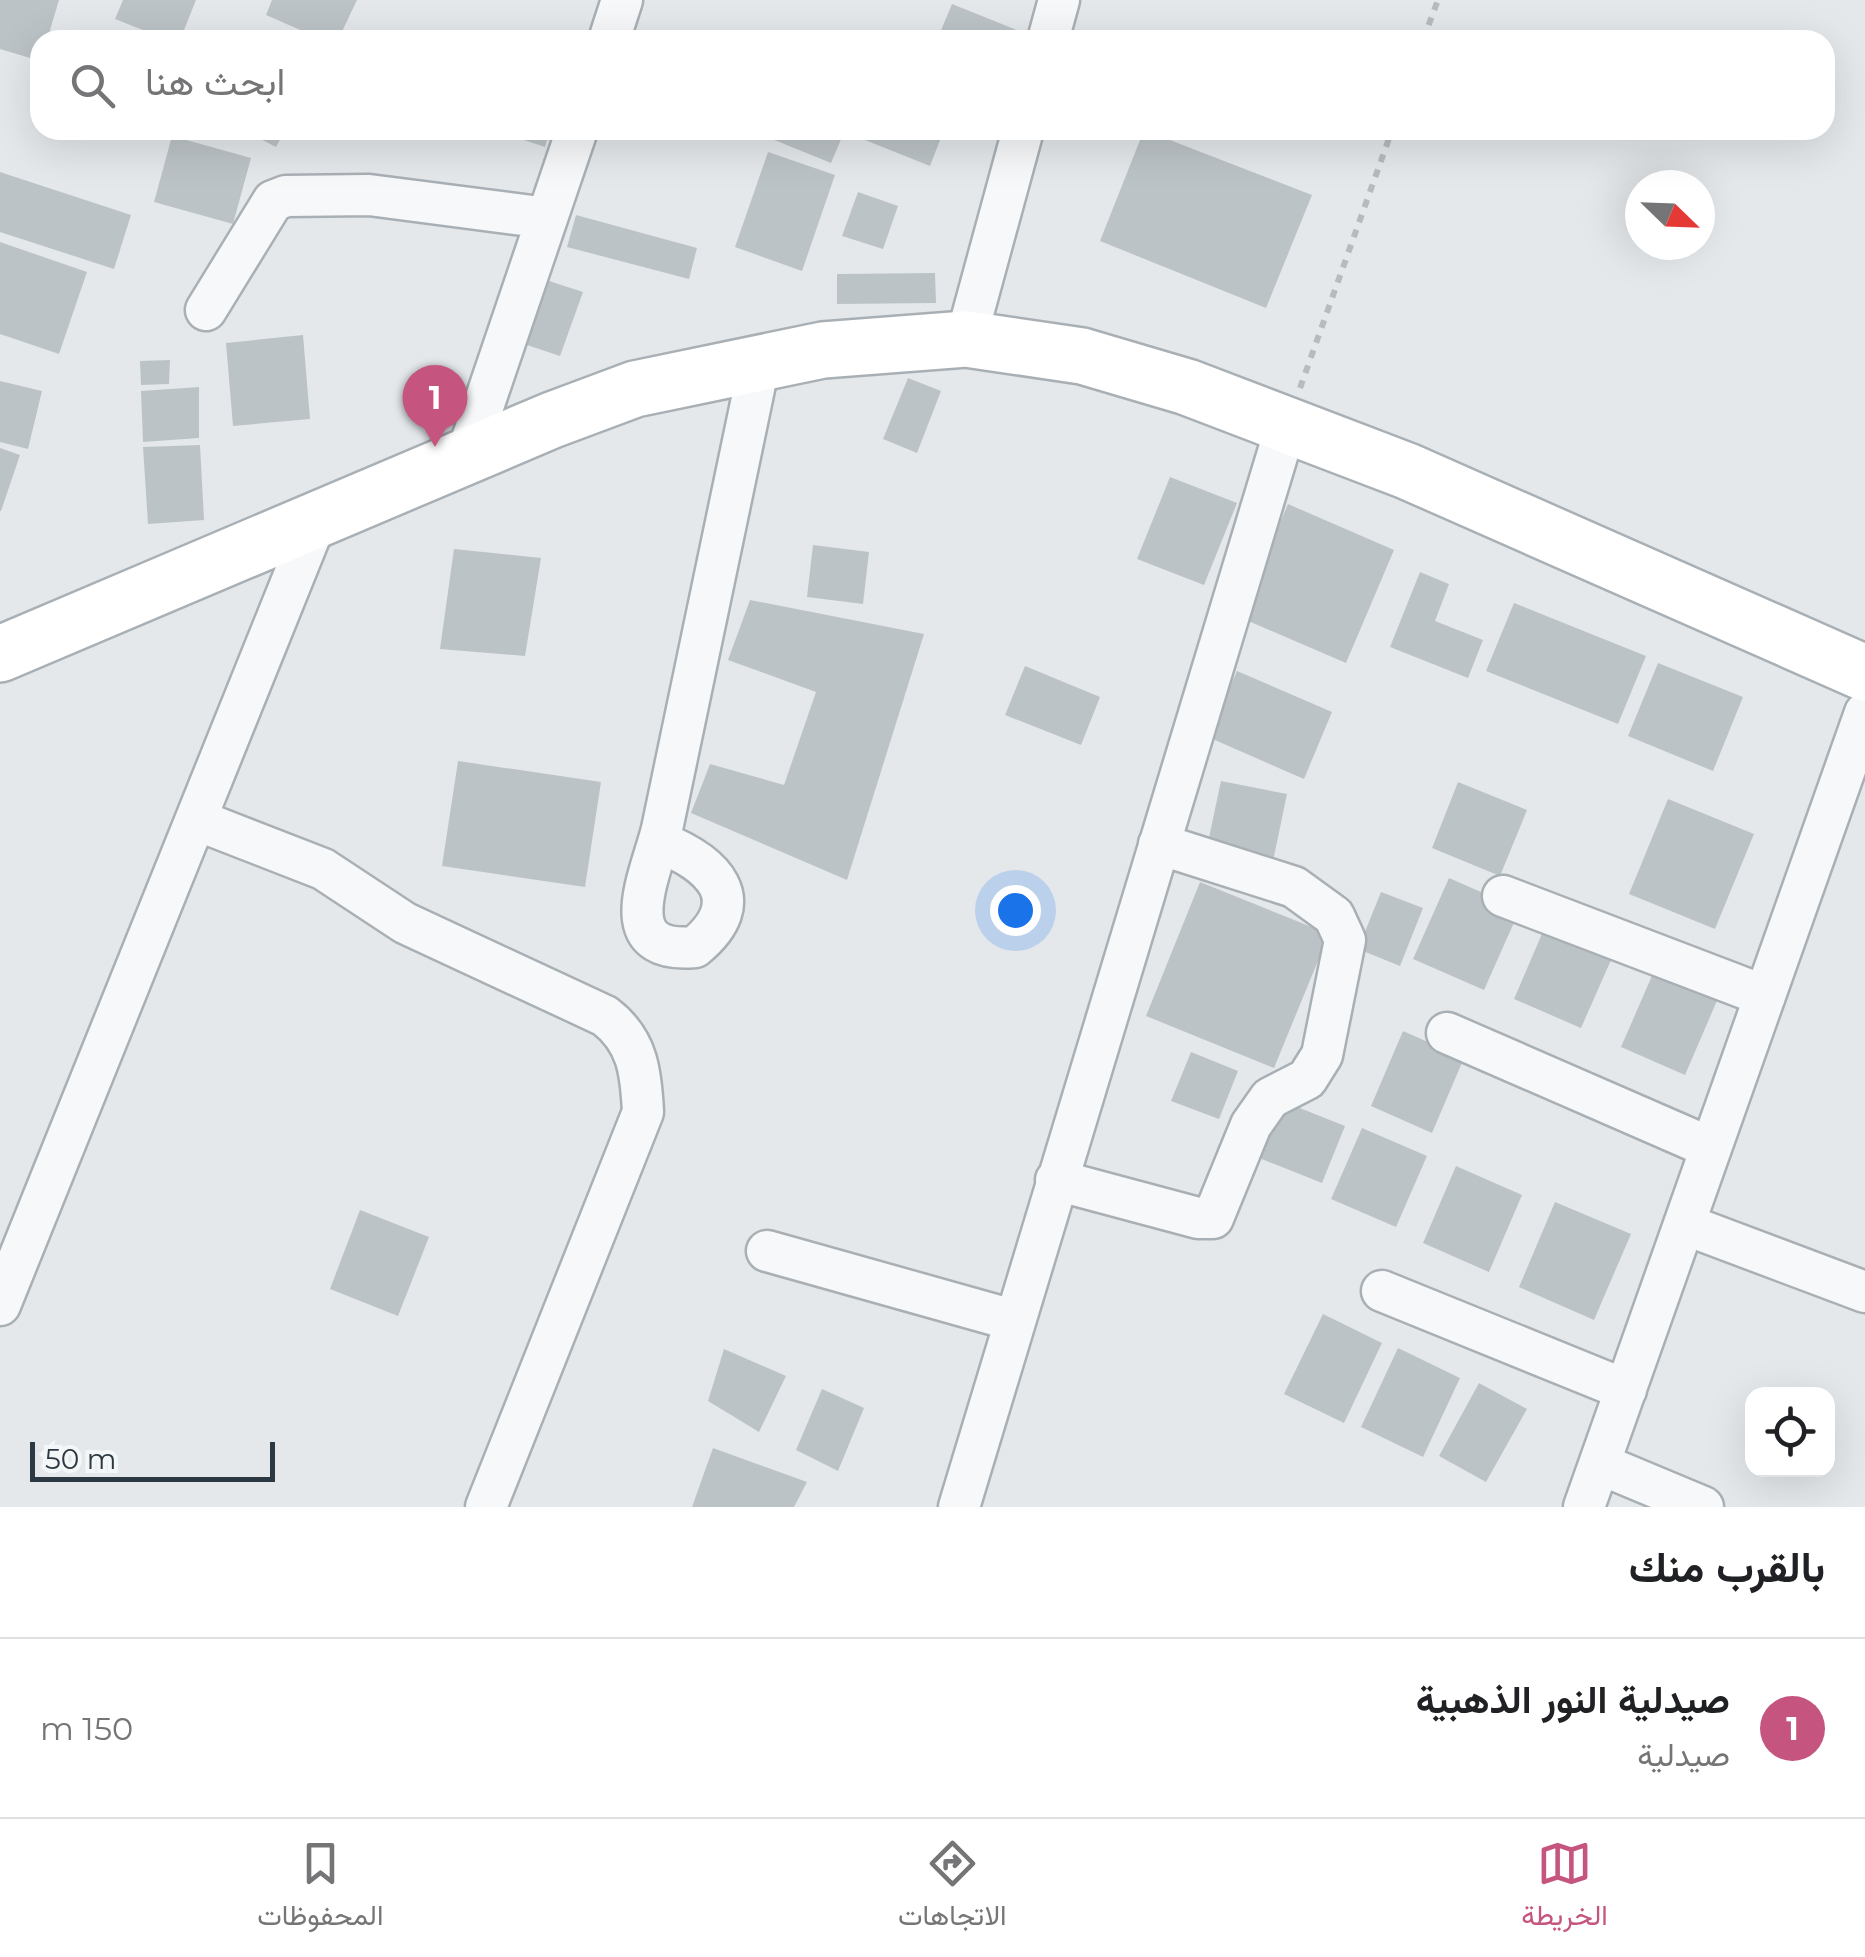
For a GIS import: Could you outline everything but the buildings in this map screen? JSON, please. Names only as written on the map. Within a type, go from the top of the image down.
[{"type":"main road","points":[[0,654],[635,389],[822,350],[966,339],[1082,356],[1288,423],[1407,471],[1865,673]]},
{"type":"street","points":[[612,30],[622,0]]},
{"type":"street","points":[[1051,30],[1059,0]]},
{"type":"street","points":[[466,457],[574,140]]},
{"type":"street","points":[[966,339],[1020,140]]},
{"type":"street","points":[[206,310],[266,212],[286,196],[369,194],[547,218]]},
{"type":"street","points":[[659,842],[759,365]]},
{"type":"street","points":[[959,1507],[1288,423]]},
{"type":"street","points":[[0,1305],[316,521]]},
{"type":"street","points":[[1584,1507],[1865,713]]},
{"type":"street","points":[[198,820],[323,869],[404,922],[605,1016],[622,1029],[635,1051],[643,1112],[486,1507]]},
{"type":"street","points":[[1056,1180],[1198,1218],[1213,1218],[1252,1125],[1270,1098],[1307,1079],[1322,1055],[1345,940],[1334,916],[1294,887],[1159,844]]},
{"type":"street","points":[[1503,896],[1765,996]]},
{"type":"street","points":[[1447,1033],[1711,1148]]},
{"type":"street","points":[[1684,1224],[1865,1292]]},
{"type":"street","points":[[767,1251],[1013,1320]]},
{"type":"street","points":[[1382,1291],[1626,1390]]},
{"type":"street","points":[[1600,1464],[1704,1507]]},
{"type":"path","points":[[1428,30],[1438,0]]},
{"type":"path","points":[[1288,423],[1388,140]]},
{"type":"place","name":"صيدلية النور الذهبية","points":[[435,447]]}]
